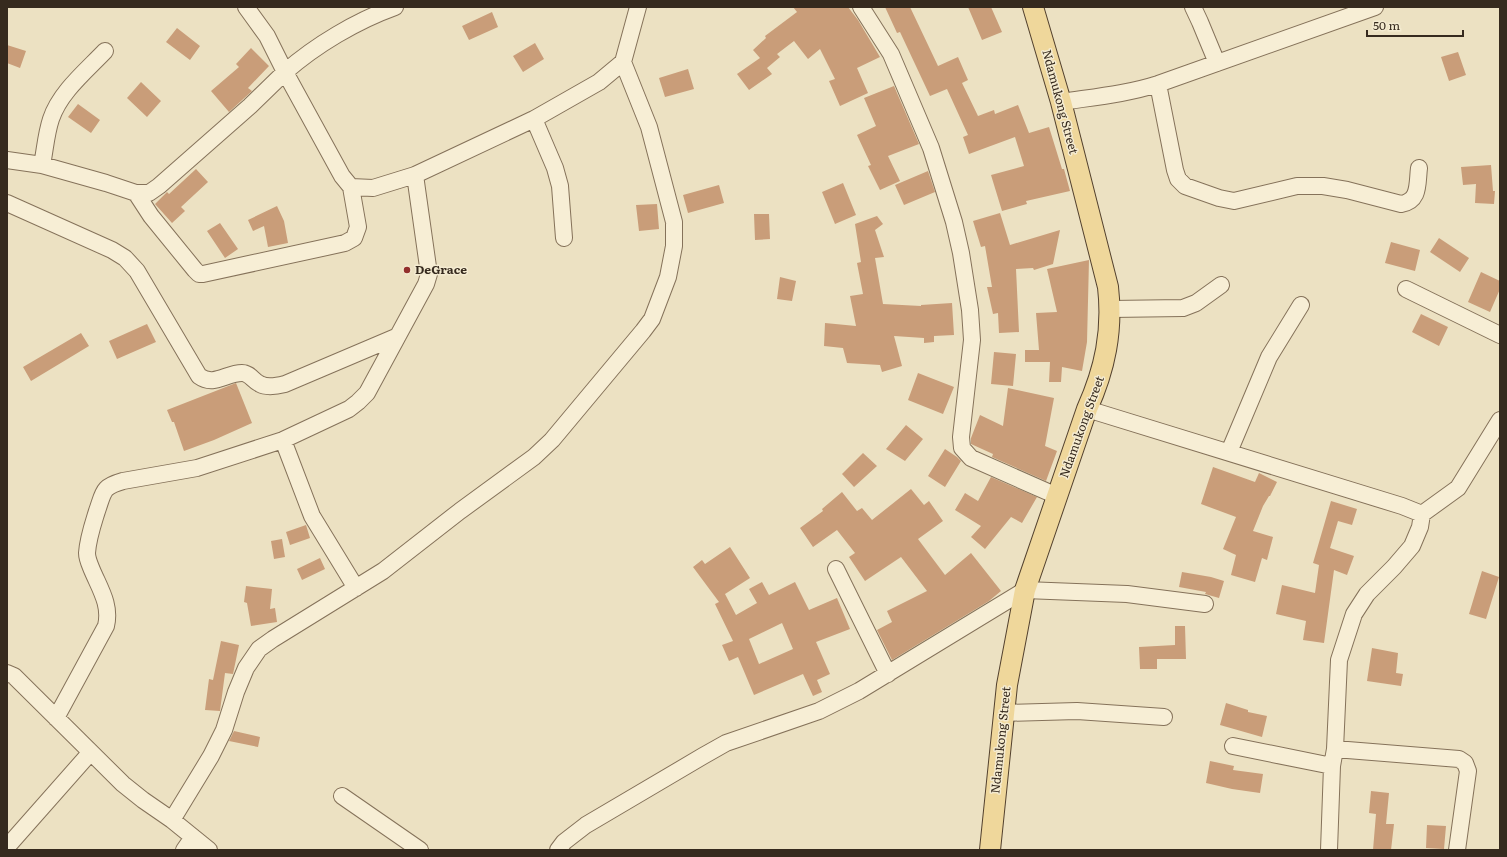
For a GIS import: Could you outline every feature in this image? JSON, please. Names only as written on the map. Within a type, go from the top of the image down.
[{"type":"main road","name":"Ndamukong Street","points":[[990,850],[1006,685],[1025,590],[1037,551],[1087,409],[1096,390],[1106,352],[1111,309],[1108,287],[1061,102],[1033,7]]},
{"type":"street","points":[[136,193],[151,216],[199,274],[345,243],[354,238],[358,227],[351,187],[342,176],[267,36],[246,7]]},
{"type":"street","points":[[7,160],[42,165],[136,193],[149,193],[159,186],[250,106],[285,72],[310,52],[366,20],[395,7]]},
{"type":"street","points":[[351,187],[373,188],[415,176],[534,119],[599,82],[623,62],[638,7]]},
{"type":"street","points":[[861,7],[891,54],[931,148],[954,222],[970,310],[972,340],[961,437],[962,448],[971,458],[1057,496]]},
{"type":"street","points":[[1193,7],[1217,63]]},
{"type":"street","points":[[1061,102],[1142,89],[1375,7]]},
{"type":"street","points":[[42,165],[51,119],[58,104],[68,90],[105,51]]},
{"type":"street","points":[[172,820],[211,756],[224,730],[236,692],[246,668],[259,649],[384,571],[534,457],[552,440],[652,319],[668,277],[674,246],[674,222],[649,127],[623,62]]},
{"type":"street","points":[[1158,84],[1178,179],[1185,186],[1219,198],[1234,201],[1297,186],[1323,186],[1347,190],[1401,204],[1409,203],[1416,196],[1419,168]]},
{"type":"street","points":[[534,119],[555,168],[560,186],[564,238]]},
{"type":"street","points":[[56,718],[106,626],[109,615],[107,604],[87,554],[90,534],[104,490],[112,484],[123,481],[197,468],[283,440],[349,409],[367,393],[426,284],[429,274],[415,176]]},
{"type":"street","points":[[7,203],[112,250],[125,258],[137,270],[199,376],[205,380],[212,380],[240,373],[248,374],[261,385],[273,387],[285,384],[398,336]]},
{"type":"street","points":[[1111,309],[1183,308],[1196,303],[1221,285]]},
{"type":"street","points":[[1406,290],[1500,335]]},
{"type":"street","points":[[1229,452],[1269,356],[1301,305]]},
{"type":"street","points":[[1087,409],[1402,506],[1422,514]]},
{"type":"street","points":[[1329,850],[1332,766],[1335,749],[1339,660],[1354,614],[1367,594],[1394,567],[1412,546],[1420,527],[1422,514],[1458,488],[1500,420]]},
{"type":"street","points":[[283,440],[312,516],[356,588]]},
{"type":"street","points":[[836,570],[888,674]]},
{"type":"street","points":[[558,850],[564,842],[586,825],[714,749],[726,743],[819,711],[888,674],[1025,590],[1127,594],[1205,604]]},
{"type":"street","points":[[7,673],[14,676],[90,753],[123,784],[172,820],[209,850]]},
{"type":"street","points":[[1003,713],[1077,712],[1164,717]]},
{"type":"street","points":[[1233,746],[1332,766]]},
{"type":"street","points":[[1335,749],[1459,759],[1465,763],[1468,771],[1457,850]]},
{"type":"street","points":[[7,847],[90,753]]},
{"type":"street","points":[[342,796],[420,850]]},
{"type":"street","points":[[184,850],[193,837]]},
{"type":"building","points":[[793,7],[848,7],[858,20],[880,57],[857,68],[868,93],[840,106],[829,81],[835,79],[820,49],[808,59],[794,41],[777,54],[780,57],[767,68],[772,74],[749,90],[737,74],[760,58],[753,50],[766,38],[765,36],[797,12]]},
{"type":"building","points":[[885,7],[910,7],[938,66],[958,57],[968,80],[962,83],[978,116],[994,110],[995,114],[1018,105],[1029,133],[1049,127],[1070,191],[1026,201],[1027,204],[1002,211],[991,175],[1024,166],[1015,137],[969,154],[963,137],[968,135],[947,89],[930,96],[900,32],[897,33]]},
{"type":"building","points":[[968,7],[991,7],[1002,32],[982,40]]},
{"type":"building","points":[[492,12],[498,27],[469,40],[462,26]]},
{"type":"building","points":[[177,28],[200,46],[190,60],[166,42]]},
{"type":"building","points":[[535,43],[544,59],[523,72],[513,56]]},
{"type":"building","points":[[7,45],[26,51],[20,68],[7,63]]},
{"type":"building","points":[[251,48],[269,66],[248,88],[252,91],[229,112],[211,91],[239,67],[236,64]]},
{"type":"building","points":[[1458,52],[1466,75],[1449,81],[1441,57]]},
{"type":"building","points":[[688,69],[694,89],[665,97],[659,78]]},
{"type":"building","points":[[141,82],[161,101],[147,117],[127,98]]},
{"type":"building","points":[[894,86],[919,144],[888,156],[900,181],[880,190],[868,166],[871,165],[857,135],[876,126],[864,98]]},
{"type":"building","points":[[78,104],[100,120],[91,133],[68,117]]},
{"type":"building","points":[[1491,165],[1493,191],[1495,191],[1494,204],[1475,203],[1476,184],[1463,185],[1461,167]]},
{"type":"building","points":[[196,169],[208,182],[181,207],[185,211],[172,223],[155,204],[167,192],[169,194]]},
{"type":"building","points":[[928,171],[935,192],[904,205],[895,185]]},
{"type":"building","points":[[843,183],[856,215],[835,224],[822,192]]},
{"type":"building","points":[[719,185],[724,203],[688,213],[683,195]]},
{"type":"building","points":[[657,204],[659,229],[639,231],[636,205]]},
{"type":"building","points":[[277,206],[284,221],[288,243],[268,247],[264,226],[253,231],[248,220]]},
{"type":"building","points":[[1000,213],[1010,245],[1060,230],[1053,264],[1034,270],[1033,268],[1016,269],[1019,332],[999,333],[998,313],[993,314],[987,287],[992,287],[985,246],[981,247],[973,221]]},
{"type":"building","points":[[754,214],[769,214],[770,239],[755,240]]},
{"type":"building","points":[[877,216],[883,224],[875,230],[884,257],[875,258],[883,304],[921,306],[952,303],[954,335],[934,336],[934,342],[924,343],[924,338],[894,336],[902,366],[882,372],[880,365],[847,363],[843,348],[824,346],[825,323],[856,326],[850,296],[863,294],[857,263],[861,262],[855,224]]},
{"type":"building","points":[[220,223],[238,249],[225,258],[207,231]]},
{"type":"building","points":[[1439,238],[1469,258],[1460,272],[1430,252]]},
{"type":"building","points":[[1391,242],[1420,250],[1415,271],[1385,263]]},
{"type":"building","points":[[1089,260],[1087,342],[1082,371],[1062,367],[1061,382],[1049,382],[1050,362],[1025,362],[1025,350],[1039,350],[1036,313],[1057,312],[1047,269]]},
{"type":"building","points":[[1481,272],[1500,281],[1500,289],[1490,312],[1468,302]]},
{"type":"building","points":[[780,277],[796,281],[792,301],[777,299]]},
{"type":"building","points":[[1421,314],[1448,327],[1439,346],[1412,332]]},
{"type":"building","points":[[147,324],[156,342],[117,359],[109,341]]},
{"type":"building","points":[[81,333],[89,346],[31,381],[23,367]]},
{"type":"building","points":[[994,352],[1016,354],[1013,386],[991,384]]},
{"type":"building","points":[[918,373],[954,387],[943,414],[908,400]]},
{"type":"building","points":[[236,383],[252,423],[214,440],[184,451],[174,422],[172,422],[167,410]]},
{"type":"building","points":[[1008,388],[1054,398],[1045,446],[1057,451],[1046,481],[992,457],[993,454],[971,444],[971,438],[980,415],[1003,426]]},
{"type":"building","points":[[906,425],[923,439],[905,461],[886,449]]},
{"type":"building","points":[[945,449],[961,461],[945,487],[928,476]]},
{"type":"building","points":[[863,453],[877,466],[854,487],[842,474]]},
{"type":"building","points":[[1213,467],[1255,482],[1259,473],[1277,482],[1263,506],[1253,531],[1273,537],[1267,560],[1262,558],[1255,582],[1231,575],[1236,555],[1223,549],[1236,517],[1201,504]]},
{"type":"building","points":[[991,477],[1037,497],[1022,523],[1011,517],[985,549],[971,537],[981,526],[955,510],[965,493],[978,501]]},
{"type":"building","points":[[911,489],[924,505],[929,501],[943,521],[918,539],[945,575],[971,553],[1001,591],[989,601],[892,660],[877,630],[892,622],[887,611],[927,591],[901,557],[865,581],[849,557],[855,553],[837,530],[813,547],[800,528],[823,511],[822,509],[842,492],[857,511],[862,508],[872,520]]},
{"type":"building","points":[[1331,501],[1357,509],[1352,525],[1338,521],[1330,548],[1354,556],[1347,575],[1334,570],[1324,643],[1303,640],[1306,621],[1276,614],[1282,585],[1315,593],[1319,565],[1313,563]]},
{"type":"building","points":[[306,525],[310,538],[290,545],[286,532]]},
{"type":"building","points":[[282,539],[285,557],[274,559],[271,541]]},
{"type":"building","points":[[730,547],[750,578],[725,594],[736,615],[757,603],[749,589],[762,582],[769,595],[795,582],[809,610],[837,598],[850,629],[816,642],[830,674],[817,680],[822,692],[813,696],[803,674],[754,695],[738,657],[729,661],[722,645],[733,641],[715,604],[719,602],[693,567],[702,560],[705,564]],"holes":[[[782,623],[793,649],[759,664],[749,639]]]},
{"type":"building","points":[[320,558],[325,569],[302,580],[297,569]]},
{"type":"building","points":[[1482,571],[1499,577],[1486,619],[1469,614]]},
{"type":"building","points":[[1182,572],[1224,581],[1219,598],[1205,594],[1206,592],[1179,587]]},
{"type":"building","points":[[246,586],[272,589],[270,609],[275,608],[277,622],[251,626],[247,603],[244,602]]},
{"type":"building","points":[[1175,626],[1185,626],[1186,659],[1157,659],[1157,669],[1140,669],[1139,647],[1175,645]]},
{"type":"building","points":[[221,641],[239,645],[233,674],[225,673],[220,711],[205,710],[209,679],[213,680]]},
{"type":"building","points":[[1372,648],[1398,653],[1396,673],[1403,674],[1401,686],[1367,681]]},
{"type":"building","points":[[1226,703],[1248,710],[1248,712],[1267,716],[1262,737],[1220,725]]},
{"type":"building","points":[[234,731],[260,737],[258,747],[229,741]]},
{"type":"building","points":[[1210,761],[1234,766],[1233,770],[1263,774],[1260,793],[1206,783]]},
{"type":"building","points":[[1371,791],[1389,793],[1386,824],[1394,824],[1391,850],[1373,850],[1376,814],[1369,813]]},
{"type":"building","points":[[1427,825],[1446,826],[1444,849],[1426,848]]},
{"type":"place","name":"DeGrace","points":[[407,270]]}]
